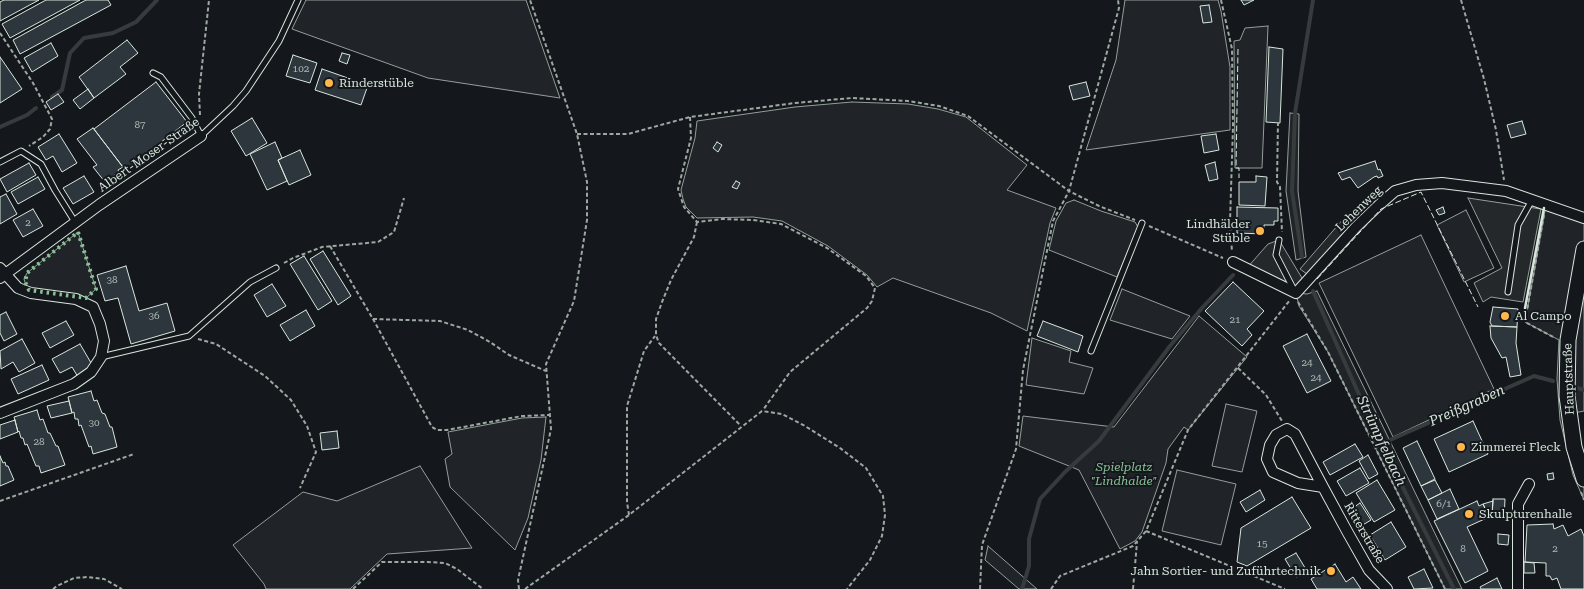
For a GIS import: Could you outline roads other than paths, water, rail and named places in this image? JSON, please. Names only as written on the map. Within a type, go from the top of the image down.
[{"type":"main road","name":"Hauptstraße","points":[[1582,485],[1574,448],[1567,396],[1567,378],[1568,340],[1584,249]]},
{"type":"street","name":"Albert-Moser-Straße","points":[[1,274],[201,136]]},
{"type":"street","name":"Lehenweg","points":[[1296,293],[1360,223],[1395,191],[1416,185],[1442,182],[1506,191],[1584,218]]},
{"type":"street","points":[[1233,262],[1296,293]]},
{"type":"street","points":[[0,413],[74,384],[91,372],[102,357],[104,341],[100,324],[92,307],[76,299],[31,293],[18,288],[1,274]]},
{"type":"street","name":"Ritterstraße","points":[[1323,486],[1298,483],[1274,472],[1267,459],[1270,445],[1276,435],[1287,429],[1295,434],[1369,570],[1387,589]]},
{"type":"street","points":[[1518,589],[1518,504],[1529,484]]},
{"type":"lane","name":"Albert-Moser-Straße","points":[[201,136],[246,91],[279,41],[298,0]]},
{"type":"lane","points":[[153,73],[161,77],[192,118],[201,136]]},
{"type":"lane","points":[[0,162],[21,151],[41,164],[76,222]]},
{"type":"lane","points":[[1508,292],[1518,224],[1532,200]]},
{"type":"lane","points":[[1091,351],[1142,223]]},
{"type":"lane","points":[[1279,240],[1276,255],[1296,293]]},
{"type":"lane","points":[[102,357],[189,336],[250,282],[276,268]]},
{"type":"waterway","points":[[52,97],[62,90],[70,53],[84,38],[113,33],[136,22],[157,0]]},
{"type":"waterway","name":"Strümpfelbach","points":[[1302,257],[1292,191],[1295,113],[1313,0]]},
{"type":"waterway","points":[[0,127],[27,115],[36,108]]},
{"type":"waterway","points":[[1022,589],[1029,566],[1029,539],[1040,499],[1065,472],[1099,441],[1170,346],[1233,275]]},
{"type":"waterway","name":"Strümpfelbach","points":[[1313,291],[1381,444],[1454,589]]},
{"type":"waterway","name":"Preißgraben","points":[[1381,444],[1534,376],[1553,381]]},
{"type":"waterway","name":"Preißgraben","points":[[1574,387],[1584,390]]},
{"type":"place","name":"Rinderstüble","points":[[329,83]]},
{"type":"place","name":"Lindhälder Stüble","points":[[1260,231]]},
{"type":"place","name":"Al Campo","points":[[1505,316]]},
{"type":"place","name":"Zimmerei Fleck","points":[[1461,447]]},
{"type":"place","name":"Skulpturenhalle","points":[[1469,514]]},
{"type":"place","name":"Jahn Sortier- und Zuführtechnik","points":[[1331,571]]},
{"type":"park label","name":"Spielplatz \"Lindhalde\"","points":[[1124,474]]}]
